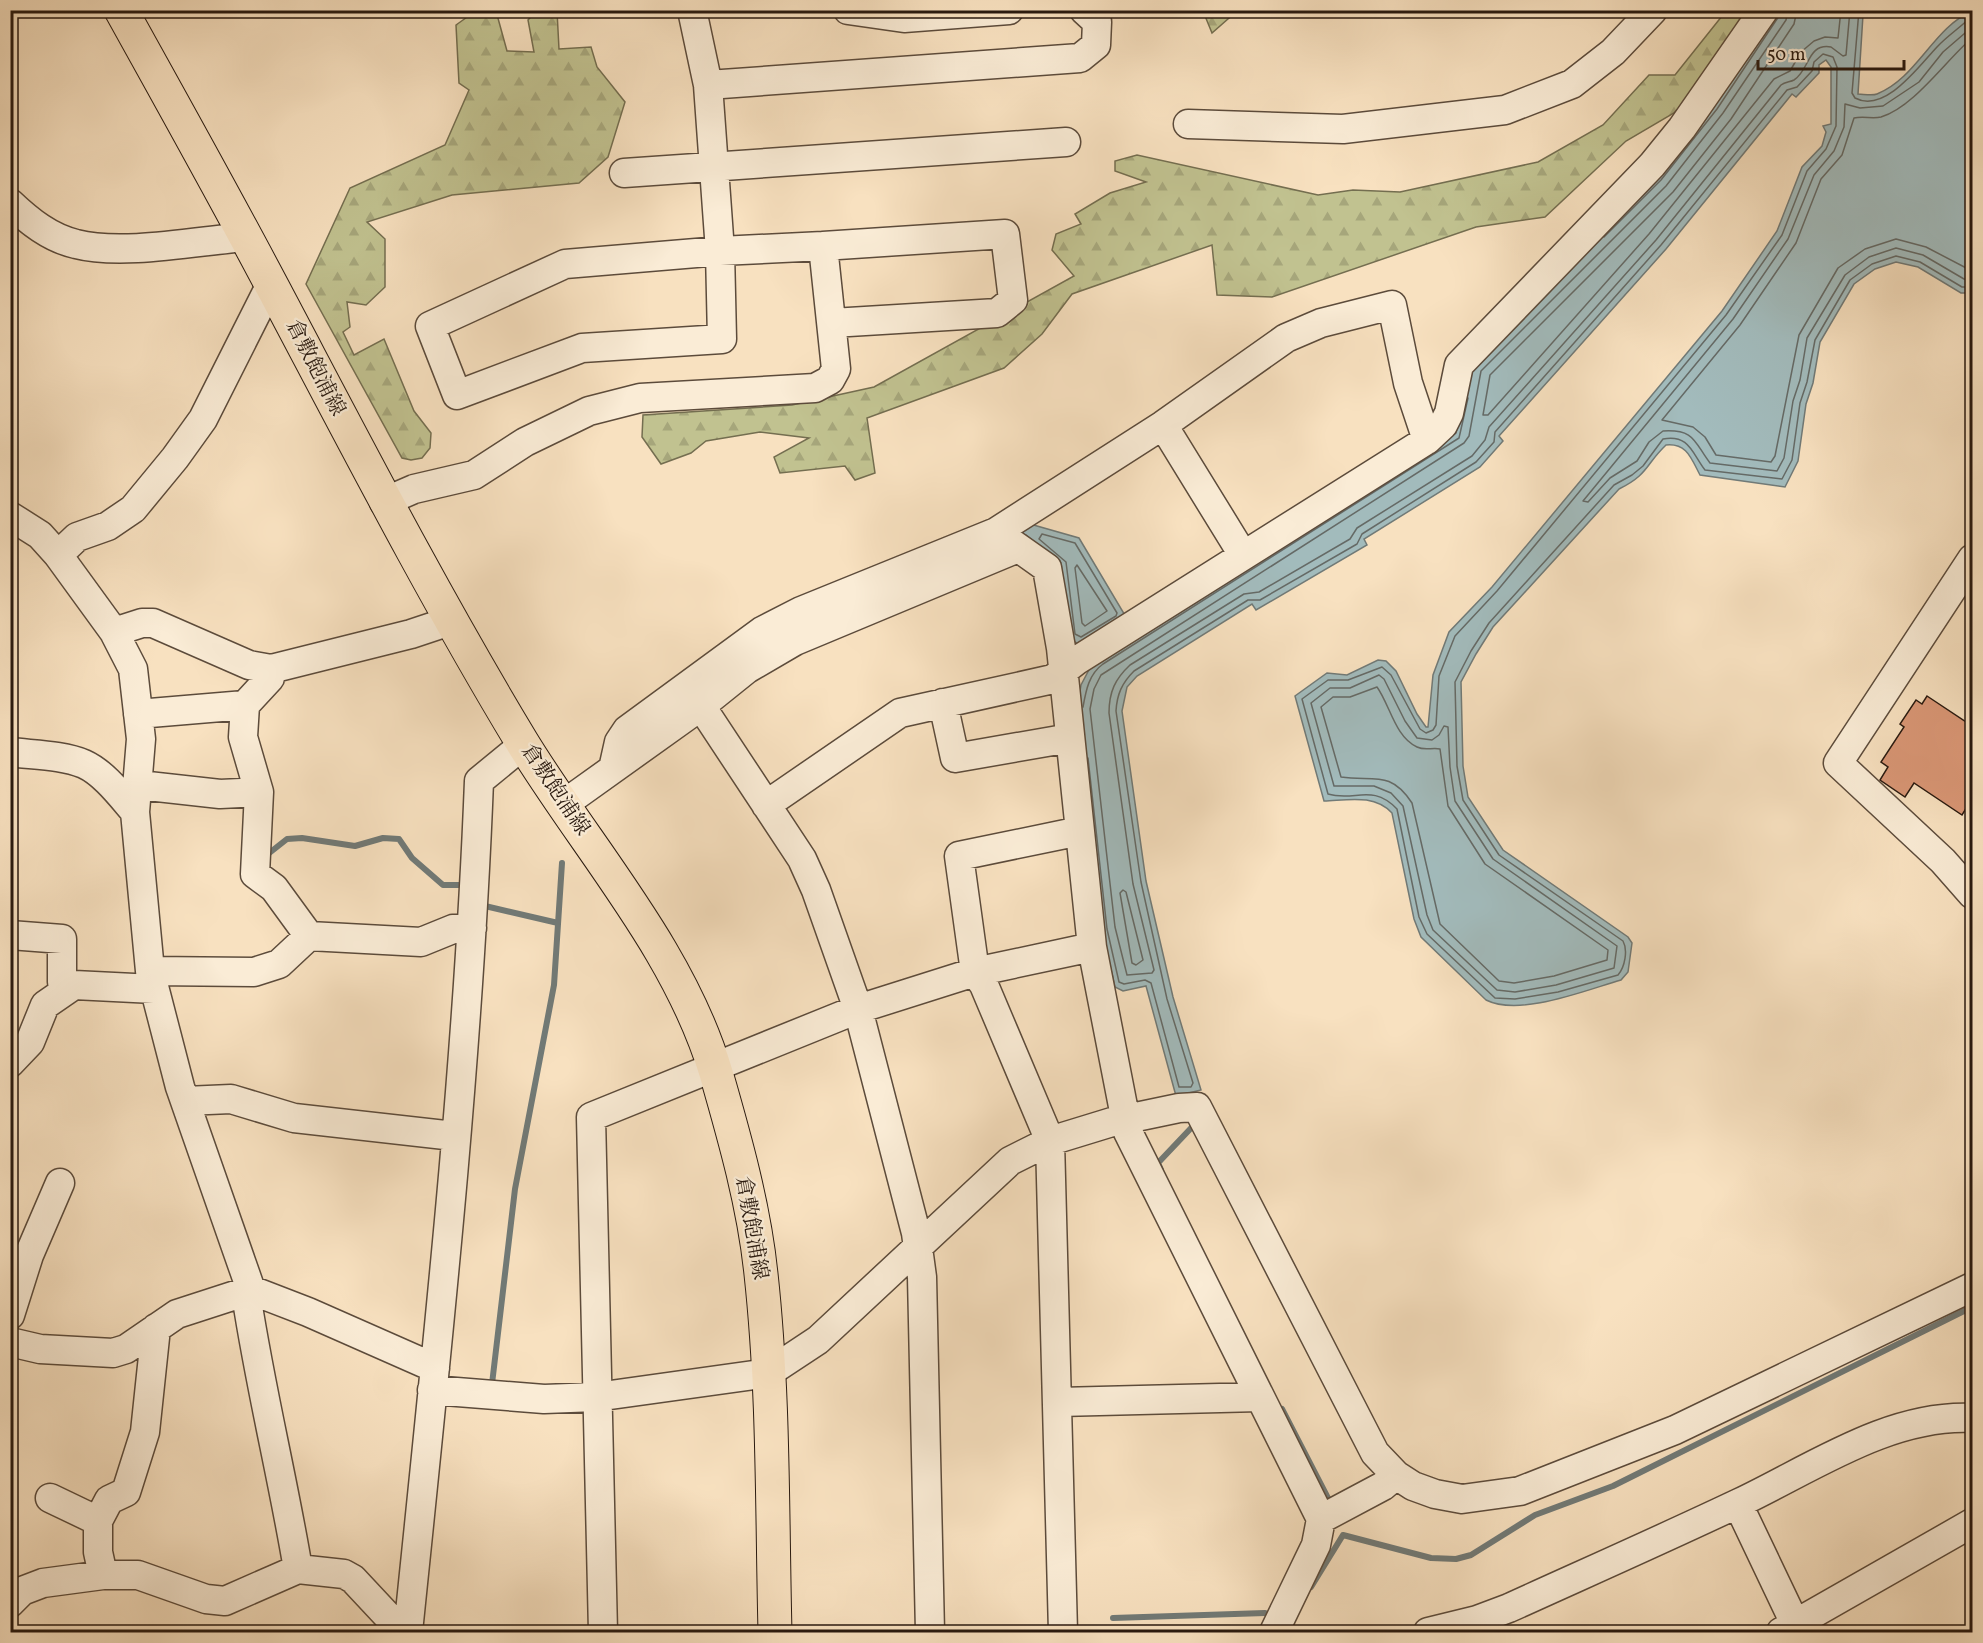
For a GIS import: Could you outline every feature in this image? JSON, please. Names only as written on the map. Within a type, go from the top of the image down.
[{"type":"main road","name":"倉敷飽浦線","points":[[121,10],[246,237],[384,502],[524,744],[640,918],[668,965],[715,1068],[751,1206],[761,1274],[768,1373],[775,1632]]},
{"type":"street","points":[[692,10],[708,85],[720,250],[722,339],[582,348],[457,395],[430,326],[565,264],[720,250],[1005,234],[1012,300],[997,313],[832,323]]},
{"type":"street","points":[[848,10],[904,18],[1010,10]]},
{"type":"street","points":[[708,85],[1080,58],[1096,45],[1097,22],[1084,10]]},
{"type":"street","points":[[1188,124],[1343,129],[1505,110],[1572,84],[1613,52],[1653,10]]},
{"type":"street","points":[[766,805],[900,713],[1053,679],[1077,661],[1243,555],[1428,441],[1443,425],[1449,413],[1459,365],[1652,165],[1682,128],[1764,10]]},
{"type":"street","points":[[624,173],[1066,142]]},
{"type":"street","points":[[10,203],[32,224],[76,244],[123,248],[246,237]]},
{"type":"street","points":[[384,502],[414,489],[474,475],[525,442],[589,411],[640,399],[815,388],[823,385],[836,369],[823,246]]},
{"type":"street","points":[[58,555],[76,537],[108,526],[133,509],[175,459],[203,419],[271,284]]},
{"type":"street","points":[[564,804],[701,706],[747,669],[795,641],[1007,540],[1286,338],[1321,323],[1392,305],[1408,383],[1428,441]]},
{"type":"street","points":[[1163,425],[1243,555]]},
{"type":"street","points":[[10,516],[40,535],[58,555],[114,632],[133,669],[141,739],[135,812],[152,980],[185,1101],[250,1290],[247,1300],[260,1385],[283,1480],[298,1569]]},
{"type":"street","points":[[1007,540],[1047,568],[1063,672],[1092,946],[1128,1132],[1260,1397],[1331,1515]]},
{"type":"street","points":[[613,769],[619,742],[627,730],[762,632],[801,611],[1007,540]]},
{"type":"street","points":[[1972,559],[1838,762],[1943,861],[1972,894]]},
{"type":"street","points":[[114,632],[141,623],[153,623],[249,664],[271,669],[411,634],[453,620]]},
{"type":"street","points":[[271,669],[270,678],[245,705],[243,736],[259,792],[255,874],[274,888],[309,936]]},
{"type":"street","points":[[943,703],[955,758],[1070,738]]},
{"type":"street","points":[[138,714],[245,705]]},
{"type":"street","points":[[701,706],[809,872],[858,1009],[916,1233],[922,1277],[930,1632]]},
{"type":"street","points":[[10,1604],[22,1591],[43,1583],[103,1575],[138,1575],[206,1599],[225,1601],[298,1569],[344,1574],[353,1579],[396,1625],[408,1631],[433,1379],[472,928],[479,781],[524,744]]},
{"type":"street","points":[[10,752],[75,761],[87,765],[117,791],[135,812]]},
{"type":"street","points":[[139,785],[220,794],[259,792]]},
{"type":"street","points":[[1063,1632],[1059,1402],[1050,1141],[984,985],[975,972],[959,856],[1080,831]]},
{"type":"street","points":[[10,1063],[30,1042],[45,1005],[74,986],[254,972],[279,964],[309,936],[421,942],[453,929],[472,928]]},
{"type":"street","points":[[10,935],[62,939],[62,982],[66,990]]},
{"type":"street","points":[[603,1632],[591,1117],[858,1009],[975,972],[1092,946]]},
{"type":"street","points":[[185,1101],[231,1100],[294,1118],[454,1136]]},
{"type":"street","points":[[10,1342],[40,1349],[113,1353],[126,1349],[177,1314],[250,1290],[308,1312],[433,1379],[544,1399],[596,1397],[768,1373],[818,1340],[1010,1161],[1050,1141],[1125,1120],[1188,1108],[1375,1453],[1396,1475],[1413,1486],[1435,1494],[1462,1499],[1520,1491],[1675,1430],[1972,1287]]},
{"type":"street","points":[[10,1315],[29,1255],[60,1183]]},
{"type":"street","points":[[103,1575],[98,1552],[98,1521],[109,1500],[126,1492],[145,1432],[156,1328]]},
{"type":"street","points":[[1059,1402],[1260,1397]]},
{"type":"street","points":[[1428,1632],[1478,1620],[1509,1608],[1738,1504],[1869,1440],[1903,1427],[1928,1421],[1972,1418]]},
{"type":"street","points":[[1274,1632],[1331,1515],[1383,1486],[1396,1475]]},
{"type":"street","points":[[50,1498],[98,1521]]},
{"type":"street","points":[[1738,1504],[1792,1630],[1972,1523]]},
{"type":"green space","points":[[477,10],[496,11],[507,51],[534,52],[528,20],[536,11],[557,11],[559,49],[591,47],[597,67],[625,102],[608,157],[579,183],[452,195],[367,222],[385,239],[385,287],[366,305],[347,302],[350,327],[343,332],[354,355],[384,339],[414,411],[431,433],[430,448],[422,458],[411,460],[402,458],[306,284],[350,188],[445,145],[469,90],[459,83],[456,25]]},
{"type":"green space","points":[[1203,11],[1237,11],[1212,33]]},
{"type":"green space","points":[[1726,11],[1750,11],[1693,94],[1674,113],[1626,141],[1545,217],[1476,227],[1272,297],[1217,295],[1212,245],[1072,294],[1042,334],[1004,368],[867,418],[875,473],[855,480],[845,466],[780,473],[774,457],[809,438],[760,432],[706,441],[691,453],[661,464],[642,437],[643,415],[792,405],[874,387],[1074,276],[1052,250],[1056,234],[1081,224],[1075,214],[1110,193],[1146,182],[1115,171],[1115,161],[1137,155],[1318,195],[1353,190],[1400,192],[1538,162],[1603,125],[1649,75],[1675,75]]},
{"type":"water","points":[[1776,11],[1867,11],[1863,15],[1858,94],[1870,95],[1891,87],[1903,77],[1946,29],[1972,11],[1972,293],[1961,293],[1918,267],[1896,262],[1875,269],[1854,284],[1820,342],[1813,383],[1806,404],[1798,461],[1785,487],[1700,475],[1684,449],[1679,446],[1666,445],[1642,474],[1619,489],[1493,627],[1461,682],[1463,766],[1468,797],[1503,850],[1628,937],[1632,943],[1628,972],[1621,980],[1534,1004],[1500,1004],[1486,1000],[1421,937],[1414,919],[1392,813],[1385,807],[1369,801],[1352,799],[1324,801],[1295,696],[1327,673],[1347,675],[1378,660],[1386,661],[1396,671],[1417,714],[1428,727],[1433,675],[1449,632],[1492,587],[1722,311],[1777,231],[1802,167],[1822,146],[1826,132],[1823,126],[1831,124],[1831,67],[1826,60],[1819,65],[1819,73],[1796,97],[1792,94],[1666,249],[1499,436],[1503,441],[1480,467],[1364,539],[1367,545],[1256,610],[1252,604],[1137,676],[1127,687],[1122,711],[1146,881],[1173,997],[1201,1090],[1176,1096],[1146,986],[1123,991],[1115,987],[1102,930],[1077,708],[1081,685],[1091,666],[1456,433],[1468,365]]},
{"type":"water","points":[[1030,524],[1079,538],[1126,617],[1080,645],[1070,639],[1061,563],[1026,535],[1018,536],[1016,531]]},
{"type":"building","points":[[1927,696],[1972,726],[1972,799],[1962,815],[1914,783],[1905,797],[1880,780],[1888,767],[1881,762],[1904,727],[1900,724],[1916,700],[1922,704]]},
{"type":"waterway","points":[[268,854],[287,839],[302,838],[355,846],[383,838],[399,839],[412,858],[443,885],[463,885]]},
{"type":"waterway","points":[[492,1384],[515,1189],[554,985],[562,863]]},
{"type":"waterway","points":[[485,906],[558,923]]},
{"type":"waterway","points":[[1161,1170],[1158,1163],[1193,1126]]},
{"type":"waterway","points":[[1311,1587],[1343,1535],[1431,1558],[1456,1559],[1471,1555],[1535,1515],[1613,1486],[1972,1307]]},
{"type":"waterway","points":[[1282,1409],[1331,1504]]},
{"type":"waterway","points":[[1113,1618],[1265,1613]]}]
